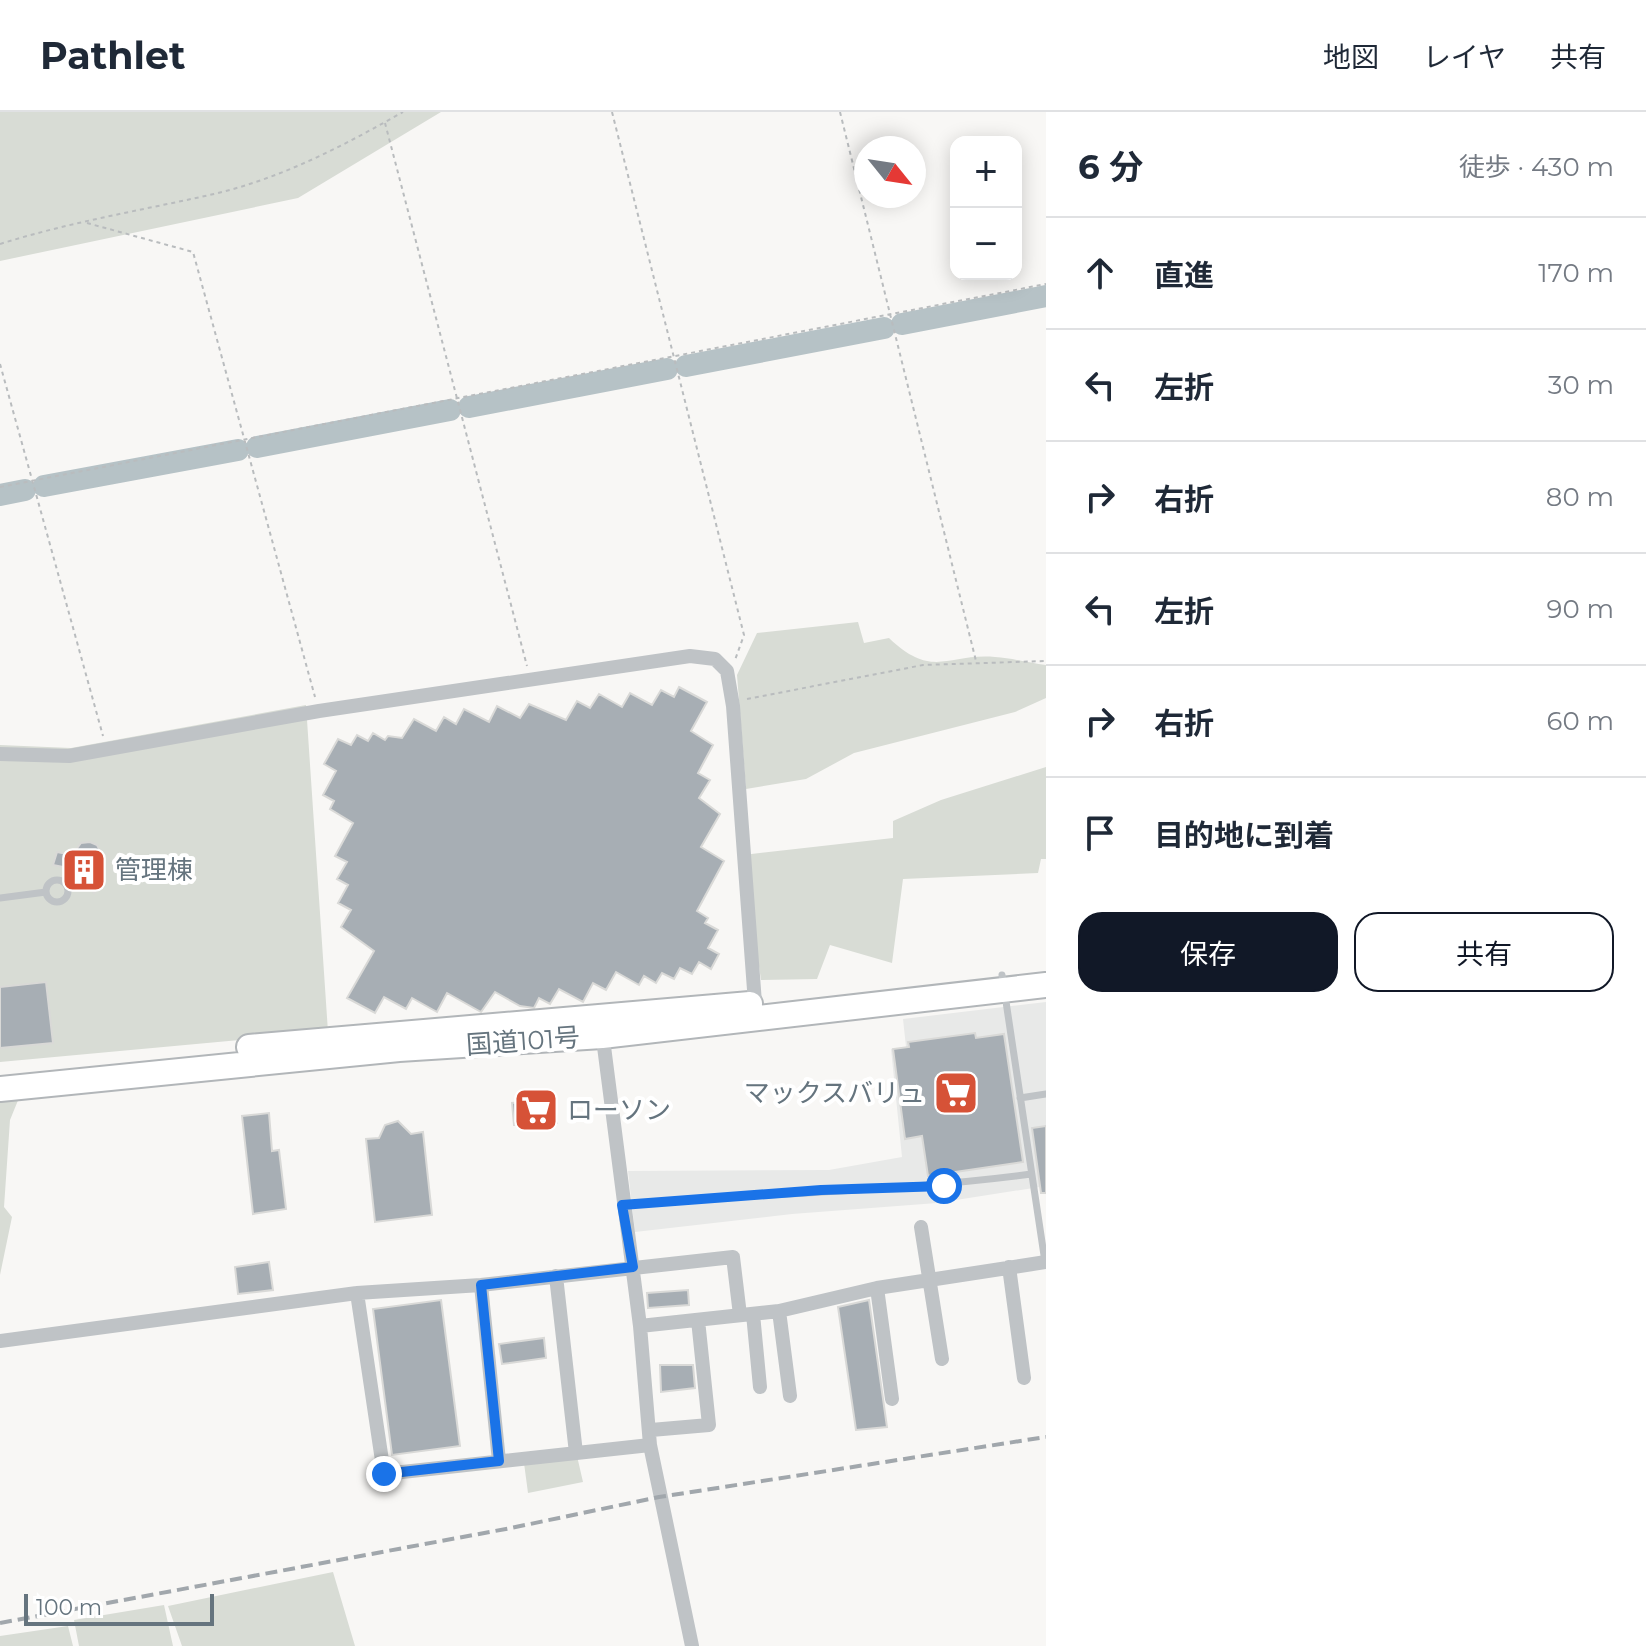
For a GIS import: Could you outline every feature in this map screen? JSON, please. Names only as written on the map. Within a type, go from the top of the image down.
[{"type":"highway","name":"国道101号","points":[[0,1089],[1003,983],[1046,970]]},
{"type":"highway","name":"国道101号","points":[[0,1072],[403,1032],[602,1027],[755,1003],[1003,983],[1046,985]]},
{"type":"street","points":[[0,754],[69,756],[319,711],[531,679],[690,656],[715,659],[727,671],[733,706],[755,1003]]},
{"type":"street","points":[[602,1027],[622,1205],[640,1326],[650,1438],[692,1646]]},
{"type":"street","points":[[921,1227],[942,1359]]},
{"type":"street","points":[[0,1341],[357,1293],[481,1285],[733,1257],[760,1387]]},
{"type":"street","points":[[640,1326],[779,1311],[930,1278],[1046,1265]]},
{"type":"street","points":[[1009,1267],[1024,1378]]},
{"type":"street","points":[[556,1276],[576,1453]]},
{"type":"street","points":[[481,1285],[499,1461]]},
{"type":"street","points":[[877,1288],[892,1399]]},
{"type":"street","points":[[357,1293],[384,1474],[576,1453],[709,1425],[698,1320]]},
{"type":"street","points":[[779,1311],[790,1396]]},
{"type":"lane","points":[[0,898],[46,892]]},
{"type":"lane","points":[[1003,983],[1046,1265]]},
{"type":"lane","points":[[1020,1098],[1046,1094]]},
{"type":"lane","points":[[622,1205],[821,1190],[944,1186],[1031,1174]]},
{"type":"path","points":[[0,244],[149,206],[216,193],[339,149],[403,112]]},
{"type":"path","points":[[612,112],[744,635],[738,656],[727,671]]},
{"type":"path","points":[[840,112],[976,661]]},
{"type":"path","points":[[385,123],[531,679]]},
{"type":"path","points":[[87,223],[193,252],[319,711]]},
{"type":"path","points":[[0,487],[1046,284]]},
{"type":"path","points":[[0,364],[106,749]]},
{"type":"path","points":[[733,706],[754,695],[923,665],[1046,661]]},
{"type":"shaded area","points":[[0,112],[441,112],[298,198],[0,261]]},
{"type":"shaded area","points":[[858,622],[864,643],[889,638],[904,651],[929,661],[995,657],[1046,665],[1046,698],[1015,712],[854,753],[806,779],[746,789],[737,675],[757,633]]},
{"type":"shaded area","points":[[306,705],[328,1032],[0,1062],[0,745],[71,748]]},
{"type":"shaded area","points":[[1046,767],[1046,859],[1041,859],[1038,873],[903,879],[892,963],[830,945],[817,979],[761,980],[743,855],[893,838],[893,821],[941,800]]},
{"type":"shaded area","points":[[1046,1002],[1046,1186],[937,1203],[792,1214],[635,1232],[628,1171],[829,1170],[902,1157],[891,1049],[906,1047],[903,1019]]},
{"type":"shaded area","points":[[21,1093],[10,1120],[4,1207],[12,1217],[0,1275],[0,1095]]},
{"type":"shaded area","points":[[577,1456],[583,1482],[528,1493],[524,1463]]},
{"type":"shaded area","points":[[333,1572],[355,1646],[182,1646],[168,1606]]},
{"type":"shaded area","points":[[164,1605],[173,1646],[79,1646],[74,1620]]},
{"type":"shaded area","points":[[68,1626],[73,1646],[0,1646],[0,1636]]},
{"type":"building","points":[[679,687],[707,702],[691,731],[713,745],[698,773],[710,780],[699,798],[720,814],[701,847],[724,861],[697,911],[708,918],[705,923],[718,930],[708,948],[719,954],[711,969],[699,962],[692,974],[680,968],[674,979],[662,973],[656,983],[644,976],[639,985],[616,972],[606,990],[593,983],[583,1002],[559,989],[550,1004],[539,998],[534,1008],[520,1006],[495,992],[481,1012],[447,993],[437,1012],[412,998],[406,1009],[384,997],[375,1013],[347,998],[374,951],[341,927],[351,910],[338,903],[348,885],[337,879],[347,862],[335,856],[353,823],[330,809],[334,801],[323,795],[336,771],[324,764],[338,739],[351,745],[357,735],[368,741],[373,733],[385,740],[388,736],[402,738],[414,719],[436,731],[444,717],[456,724],[464,709],[489,722],[497,706],[520,718],[529,704],[566,720],[577,701],[590,708],[599,694],[622,707],[630,693],[652,705],[661,690],[674,697]]},
{"type":"building","name":"管理棟","points":[[81,843],[97,845],[104,858],[102,866],[94,873],[102,885],[94,893],[85,880],[68,868],[53,865],[57,852],[72,855]]},
{"type":"building","points":[[46,982],[53,1043],[0,1048],[0,987]]},
{"type":"building","name":"マックスバリュ","points":[[975,1033],[976,1038],[1004,1034],[1023,1162],[928,1176],[922,1136],[905,1139],[893,1049],[909,1047],[908,1042]]},
{"type":"building","points":[[555,1099],[557,1123],[514,1125],[512,1103]]},
{"type":"building","points":[[269,1113],[272,1151],[279,1150],[286,1209],[253,1214],[242,1116]]},
{"type":"building","points":[[398,1121],[411,1134],[423,1132],[432,1215],[375,1222],[366,1139],[379,1138],[385,1125]]},
{"type":"building","points":[[1046,1126],[1046,1193],[1041,1193],[1032,1128]]},
{"type":"building","points":[[269,1262],[273,1290],[238,1294],[235,1267]]},
{"type":"building","points":[[688,1290],[689,1305],[648,1308],[647,1293]]},
{"type":"building","points":[[441,1300],[460,1446],[392,1455],[373,1309]]},
{"type":"building","points":[[869,1300],[887,1427],[856,1430],[838,1307]]},
{"type":"building","points":[[544,1338],[546,1358],[502,1364],[499,1344]]},
{"type":"building","points":[[660,1365],[693,1365],[695,1388],[661,1392]]},
{"type":"waterway","points":[[902,324],[1046,296]]},
{"type":"waterway","points":[[686,366],[884,328]]},
{"type":"waterway","points":[[469,407],[667,369]]},
{"type":"waterway","points":[[257,447],[450,410]]},
{"type":"waterway","points":[[44,486],[238,450]]},
{"type":"waterway","points":[[0,495],[25,490]]},
{"type":"railway","points":[[0,1623],[511,1528],[659,1497],[1046,1437]]},
{"type":"place","name":"管理棟","points":[[84,870]]},
{"type":"place","name":"マックスバリュ","points":[[956,1093]]},
{"type":"place","name":"ローソン","points":[[536,1110]]},
{"type":"route","points":[[384,1474],[499,1461],[481,1285],[633,1267],[622,1205],[821,1190],[944,1186]]}]
